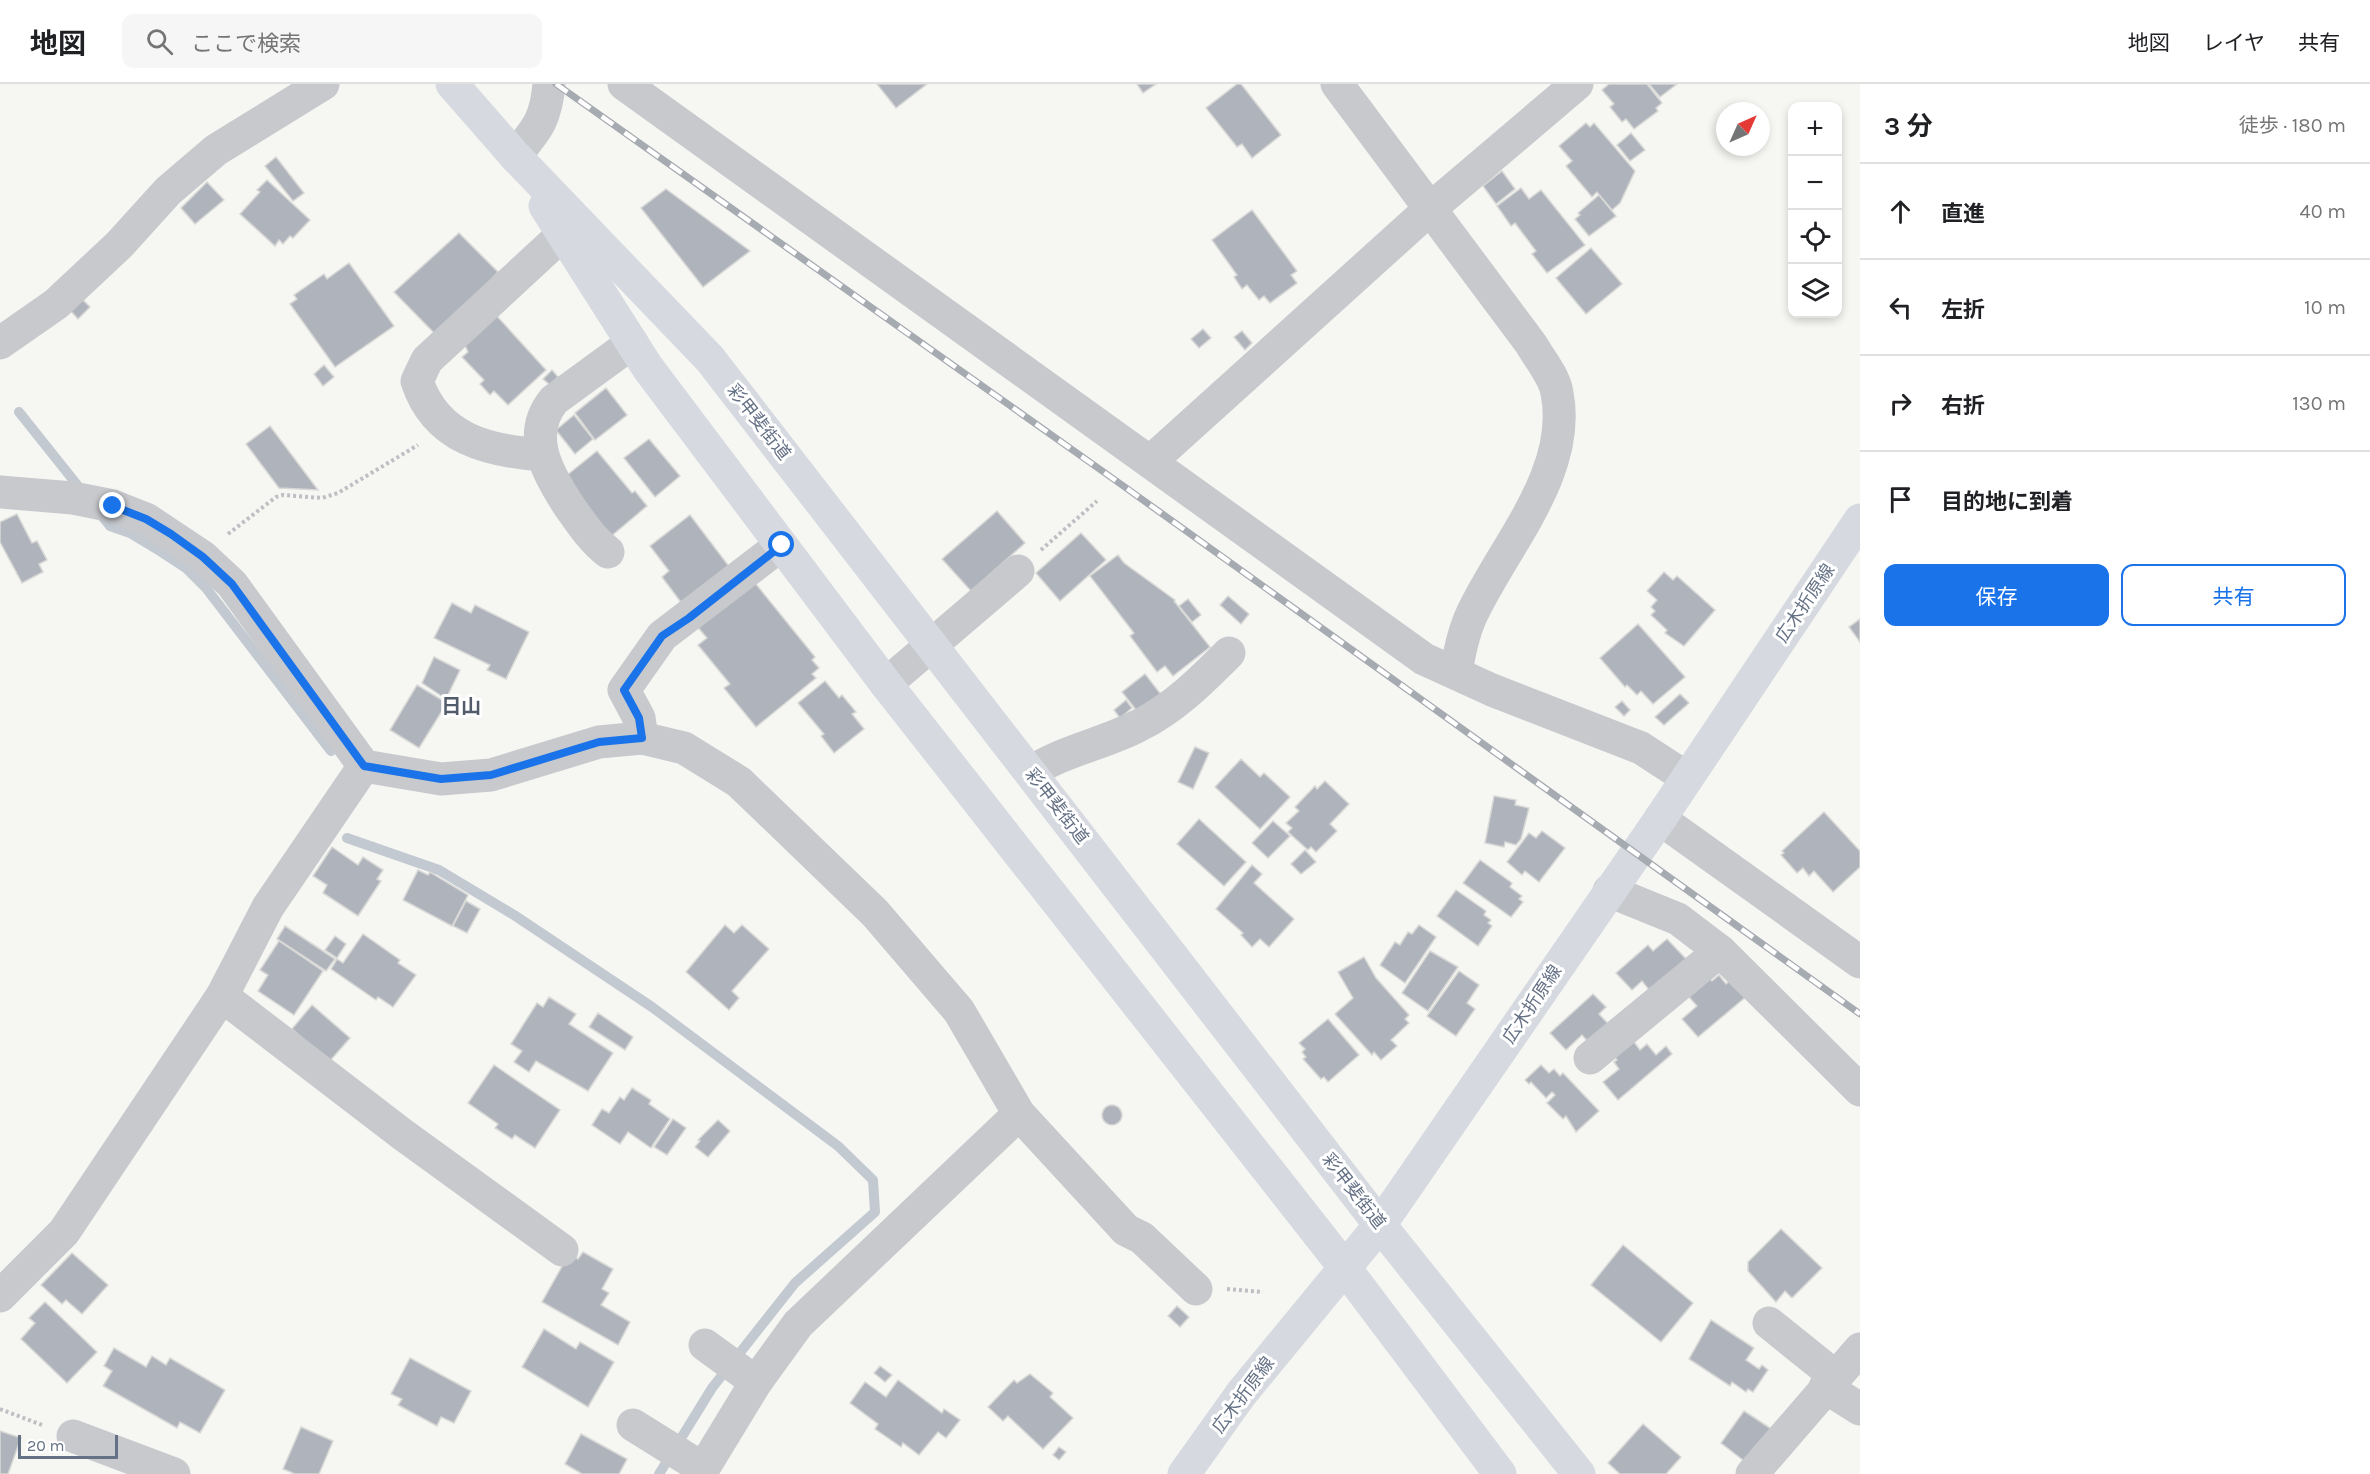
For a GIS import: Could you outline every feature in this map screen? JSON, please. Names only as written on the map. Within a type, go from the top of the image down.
[{"type":"main road","name":"彩甲斐街道","points":[[452,84],[515,156],[710,359],[1380,1225],[1579,1474]]},
{"type":"main road","name":"彩甲斐街道","points":[[515,156],[562,235],[632,343],[782,545],[886,684],[1345,1268],[1500,1474]]},
{"type":"main road","name":"広木折原線","points":[[1184,1474],[1241,1394],[1380,1225],[1660,819],[1860,520]]},
{"type":"street","points":[[0,343],[56,304],[119,245],[168,191],[216,150],[323,84]]},
{"type":"street","points":[[515,156],[538,128],[547,108],[549,84]]},
{"type":"street","points":[[624,84],[1424,659],[1492,690],[1641,748],[1687,778]]},
{"type":"street","points":[[1337,84],[1532,344],[1557,391],[1558,429],[1550,464],[1531,510],[1472,615],[1461,645],[1456,673]]},
{"type":"street","points":[[1150,461],[1431,208],[1577,84]]},
{"type":"street","points":[[542,455],[510,453],[466,440],[448,429],[422,396],[417,381],[427,360],[562,235]]},
{"type":"street","points":[[608,552],[597,544],[550,476],[542,455],[540,432],[545,410],[571,385],[632,343]]},
{"type":"street","points":[[0,492],[73,498],[113,506],[146,519],[203,557],[232,584],[364,766],[441,779],[491,775],[599,742],[642,738],[684,748],[739,782],[875,913],[959,1011],[1019,1114],[1126,1230],[1142,1238],[1196,1289]]},
{"type":"street","points":[[642,738],[639,718],[624,690],[630,678],[662,636],[689,618],[782,545]]},
{"type":"street","points":[[886,684],[1018,571]]},
{"type":"street","points":[[1031,772],[1050,760],[1077,748],[1137,727],[1187,695],[1228,653]]},
{"type":"street","points":[[0,1296],[64,1232],[222,996],[268,907],[364,766]]},
{"type":"street","points":[[1660,819],[1860,962]]},
{"type":"street","points":[[1609,891],[1678,919],[1720,951],[1860,1090]]},
{"type":"street","points":[[1590,1058],[1720,951]]},
{"type":"street","points":[[222,996],[394,1128],[562,1250]]},
{"type":"street","points":[[633,1425],[701,1471],[756,1382],[798,1324],[1019,1114]]},
{"type":"street","points":[[1769,1323],[1860,1410]]},
{"type":"street","points":[[705,1345],[756,1382]]},
{"type":"street","points":[[1752,1474],[1860,1349]]},
{"type":"street","points":[[73,1436],[174,1474]]},
{"type":"path","points":[[203,557],[235,528],[276,497],[282,495],[322,498],[338,493],[384,463],[448,429]]},
{"type":"path","points":[[1018,571],[1097,501]]},
{"type":"path","points":[[0,1409],[73,1436]]},
{"type":"building","points":[[877,84],[927,84],[896,108]]},
{"type":"building","points":[[1137,84],[1156,84],[1143,93]]},
{"type":"building","points":[[1237,84],[1241,84],[1281,135],[1252,158],[1242,144],[1237,147],[1206,108]]},
{"type":"building","points":[[1609,84],[1647,84],[1662,103],[1656,108],[1658,111],[1634,129],[1626,119],[1622,122],[1610,107],[1614,104],[1602,90]]},
{"type":"building","points":[[1649,84],[1677,84],[1660,97]]},
{"type":"building","points":[[1586,123],[1590,127],[1594,123],[1635,171],[1620,203],[1612,210],[1597,192],[1592,197],[1566,166],[1572,161],[1559,146]]},
{"type":"building","points":[[1631,133],[1645,150],[1630,161],[1617,145]]},
{"type":"building","points":[[276,157],[304,193],[293,201],[265,166]]},
{"type":"building","points":[[1502,171],[1515,189],[1496,204],[1483,186]]},
{"type":"building","points":[[267,180],[310,220],[293,238],[290,236],[283,244],[279,240],[275,246],[240,214],[260,192],[257,190]]},
{"type":"building","points":[[207,182],[224,200],[195,224],[181,208]]},
{"type":"building","points":[[1521,188],[1529,199],[1541,190],[1585,245],[1547,273],[1532,254],[1536,251],[1515,223],[1511,226],[1497,206]]},
{"type":"building","points":[[666,189],[750,251],[703,287],[641,208]]},
{"type":"building","points":[[1599,195],[1616,216],[1589,236],[1575,219],[1580,215],[1578,213]]},
{"type":"building","points":[[1252,210],[1297,271],[1291,275],[1297,283],[1270,303],[1264,296],[1259,300],[1247,285],[1242,289],[1234,277],[1237,275],[1212,240]]},
{"type":"building","points":[[459,233],[498,272],[438,337],[394,292]]},
{"type":"building","points":[[1591,248],[1622,284],[1586,314],[1556,278]]},
{"type":"building","points":[[349,263],[394,326],[335,367],[290,304],[297,299],[294,295],[324,274],[327,279]]},
{"type":"building","points":[[81,298],[90,307],[78,319],[69,309]]},
{"type":"building","points":[[495,314],[546,370],[508,405],[494,391],[490,395],[480,384],[484,380],[462,357],[468,352],[464,343]]},
{"type":"building","points":[[1203,329],[1211,338],[1199,348],[1191,339]]},
{"type":"building","points":[[1242,331],[1252,343],[1245,350],[1234,337]]},
{"type":"building","points":[[324,365],[334,377],[323,386],[314,374]]},
{"type":"building","points":[[552,370],[558,377],[550,385],[543,379]]},
{"type":"building","points":[[606,388],[627,415],[595,440],[575,413]]},
{"type":"building","points":[[574,415],[593,439],[575,454],[556,430]]},
{"type":"building","points":[[270,426],[318,490],[279,488],[246,444]]},
{"type":"building","points":[[649,439],[680,476],[655,497],[624,458]]},
{"type":"building","points":[[597,451],[632,493],[635,491],[647,506],[609,538],[561,480]]},
{"type":"building","points":[[997,511],[1025,543],[971,591],[942,559]]},
{"type":"building","points":[[17,514],[32,543],[37,541],[47,560],[39,564],[43,572],[22,583],[0,542],[0,522]]},
{"type":"building","points":[[690,515],[734,573],[686,609],[662,577],[669,571],[650,546]]},
{"type":"building","points":[[1081,533],[1106,560],[1060,601],[1036,573]]},
{"type":"building","points":[[1118,555],[1124,563],[1175,600],[1210,647],[1173,676],[1165,666],[1157,672],[1130,636],[1134,633],[1090,576]]},
{"type":"building","points":[[1664,572],[1673,580],[1677,576],[1715,610],[1684,646],[1665,633],[1667,630],[1651,615],[1655,611],[1651,607],[1657,600],[1647,591]]},
{"type":"building","points":[[751,578],[815,657],[812,660],[819,668],[812,674],[816,678],[756,727],[724,688],[730,684],[698,645],[707,638],[695,624]]},
{"type":"building","points":[[1228,596],[1249,614],[1241,624],[1220,605]]},
{"type":"building","points":[[1188,599],[1201,615],[1192,622],[1179,606]]},
{"type":"building","points":[[452,603],[471,613],[475,605],[529,632],[506,679],[487,670],[490,665],[434,638]]},
{"type":"building","points":[[1860,619],[1860,642],[1849,627]]},
{"type":"building","points":[[1638,624],[1685,677],[1653,704],[1641,691],[1637,695],[1627,685],[1625,687],[1600,658]]},
{"type":"building","points":[[434,657],[460,670],[446,699],[422,683]]},
{"type":"building","points":[[1145,674],[1163,697],[1140,715],[1122,692]]},
{"type":"building","points":[[825,681],[839,698],[842,695],[856,712],[852,714],[864,729],[834,753],[821,736],[824,734],[798,703]]},
{"type":"building","points":[[417,685],[447,703],[419,748],[390,730]]},
{"type":"building","points":[[1680,694],[1689,703],[1664,725],[1655,717]]},
{"type":"building","points":[[1126,700],[1132,708],[1120,718],[1114,710]]},
{"type":"building","points":[[1622,701],[1630,710],[1624,716],[1615,707]]},
{"type":"building","points":[[1195,747],[1209,753],[1193,789],[1178,782]]},
{"type":"building","points":[[1241,759],[1260,777],[1264,773],[1290,797],[1260,829],[1215,787]]},
{"type":"building","points":[[1325,781],[1349,804],[1330,824],[1337,831],[1316,852],[1311,847],[1308,850],[1288,832],[1292,828],[1286,823],[1299,811],[1295,807],[1315,786],[1317,789]]},
{"type":"building","points":[[1494,796],[1516,800],[1515,805],[1529,808],[1521,839],[1516,845],[1505,842],[1504,847],[1485,843]]},
{"type":"building","points":[[1824,812],[1860,851],[1860,867],[1833,892],[1814,871],[1809,876],[1803,868],[1797,873],[1781,855],[1784,853],[1782,851]]},
{"type":"building","points":[[1199,819],[1246,862],[1224,886],[1177,844]]},
{"type":"building","points":[[1273,821],[1290,836],[1268,858],[1252,843]]},
{"type":"building","points":[[1542,831],[1565,848],[1539,882],[1525,871],[1522,875],[1507,862],[1529,833],[1536,838]]},
{"type":"building","points":[[332,847],[358,865],[363,857],[383,870],[377,879],[381,881],[358,916],[323,893],[327,885],[313,876]]},
{"type":"building","points":[[1305,850],[1316,862],[1301,874],[1291,864]]},
{"type":"building","points":[[1480,860],[1512,883],[1510,887],[1522,896],[1519,899],[1523,902],[1511,917],[1463,883]]},
{"type":"building","points":[[1252,865],[1262,874],[1254,883],[1294,919],[1269,947],[1260,939],[1252,947],[1241,935],[1243,933],[1216,909]]},
{"type":"building","points":[[418,870],[428,875],[430,872],[468,895],[452,926],[403,900]]},
{"type":"building","points":[[1456,890],[1486,911],[1484,915],[1491,920],[1488,923],[1492,926],[1478,946],[1437,916]]},
{"type":"building","points":[[466,901],[480,909],[467,933],[453,926]]},
{"type":"building","points":[[725,925],[734,933],[742,925],[769,949],[732,991],[739,998],[729,1010],[686,972]]},
{"type":"building","points":[[1419,925],[1436,937],[1405,983],[1380,965],[1395,942],[1400,945],[1408,932],[1412,934]]},
{"type":"building","points":[[285,926],[335,959],[326,971],[277,939]]},
{"type":"building","points":[[363,934],[400,960],[398,963],[416,975],[393,1007],[378,997],[376,1000],[331,969],[337,959],[343,963]]},
{"type":"building","points":[[335,936],[346,944],[337,958],[325,950]]},
{"type":"building","points":[[1667,939],[1686,959],[1650,991],[1642,981],[1632,990],[1616,973],[1648,945],[1653,951]]},
{"type":"building","points":[[279,941],[323,971],[294,1015],[258,991],[268,975],[260,970]]},
{"type":"building","points":[[1430,951],[1458,967],[1428,1011],[1402,993]]},
{"type":"building","points":[[1364,957],[1376,978],[1409,1015],[1405,1019],[1409,1023],[1391,1040],[1397,1046],[1381,1060],[1374,1052],[1372,1055],[1335,1014],[1353,998],[1338,972]]},
{"type":"building","points":[[1459,971],[1479,985],[1467,1003],[1475,1009],[1456,1036],[1427,1016]]},
{"type":"building","points":[[1719,975],[1726,984],[1733,978],[1747,996],[1698,1037],[1682,1019],[1697,1006],[1689,997],[1710,979],[1712,981]]},
{"type":"building","points":[[1593,994],[1606,1007],[1599,1014],[1611,1027],[1591,1045],[1582,1035],[1566,1050],[1550,1033]]},
{"type":"building","points":[[549,997],[576,1014],[569,1024],[613,1053],[588,1091],[536,1061],[529,1072],[514,1062],[522,1051],[511,1044],[537,1003],[543,1007]]},
{"type":"building","points":[[312,1005],[350,1038],[329,1062],[292,1029]]},
{"type":"building","points":[[598,1013],[633,1037],[625,1050],[589,1027]]},
{"type":"building","points":[[1328,1019],[1359,1055],[1328,1082],[1324,1077],[1321,1079],[1303,1059],[1306,1057],[1302,1052],[1305,1049],[1299,1043]]},
{"type":"building","points":[[1634,1042],[1640,1050],[1647,1044],[1656,1055],[1666,1046],[1672,1054],[1618,1100],[1603,1082],[1619,1069],[1614,1062],[1617,1060],[1615,1057]]},
{"type":"building","points":[[494,1065],[560,1110],[535,1148],[515,1135],[512,1139],[495,1128],[498,1124],[468,1103]]},
{"type":"building","points":[[1541,1065],[1549,1073],[1554,1069],[1560,1076],[1563,1073],[1599,1111],[1576,1132],[1566,1116],[1563,1119],[1547,1103],[1555,1095],[1552,1092],[1546,1098],[1531,1082],[1529,1084],[1525,1080]]},
{"type":"building","points":[[632,1088],[651,1100],[649,1104],[670,1119],[651,1148],[628,1132],[620,1144],[592,1125],[602,1109],[609,1113],[620,1097],[624,1100]]},
{"type":"building","points":[[1112,1105],[1119,1108],[1122,1115],[1119,1122],[1112,1125],[1105,1122],[1102,1115],[1105,1108]]},
{"type":"building","points":[[673,1119],[686,1128],[667,1155],[654,1147]]},
{"type":"building","points":[[718,1120],[730,1131],[708,1157],[695,1147],[700,1141],[698,1140]]},
{"type":"building","points":[[1781,1229],[1822,1268],[1792,1298],[1785,1291],[1776,1302],[1748,1271],[1748,1262]]},
{"type":"building","points":[[1623,1245],[1693,1303],[1661,1342],[1591,1285]]},
{"type":"building","points":[[583,1252],[613,1269],[602,1289],[609,1293],[601,1305],[630,1322],[618,1345],[542,1302],[569,1254],[578,1259]]},
{"type":"building","points":[[72,1253],[108,1285],[82,1314],[66,1300],[62,1304],[41,1285]]},
{"type":"building","points":[[45,1302],[97,1352],[67,1383],[21,1339],[35,1323],[29,1318]]},
{"type":"building","points":[[1177,1306],[1189,1317],[1180,1327],[1168,1316]]},
{"type":"building","points":[[1711,1320],[1754,1348],[1746,1360],[1759,1369],[1762,1365],[1768,1370],[1753,1392],[1748,1389],[1746,1392],[1732,1382],[1730,1386],[1689,1359]]},
{"type":"building","points":[[544,1329],[576,1349],[580,1342],[614,1362],[588,1407],[522,1367]]},
{"type":"building","points":[[114,1348],[146,1367],[152,1356],[166,1365],[170,1358],[225,1390],[200,1433],[180,1422],[177,1428],[103,1386],[112,1371],[104,1366]]},
{"type":"building","points":[[410,1358],[471,1391],[454,1423],[441,1417],[437,1426],[398,1405],[402,1399],[391,1394]]},
{"type":"building","points":[[880,1366],[892,1375],[885,1382],[874,1373]]},
{"type":"building","points":[[1030,1374],[1053,1393],[1050,1397],[1073,1418],[1043,1449],[1008,1416],[1003,1421],[988,1407],[1014,1380],[1017,1383]]},
{"type":"building","points":[[898,1380],[942,1413],[944,1409],[960,1420],[946,1438],[938,1432],[919,1455],[903,1443],[901,1447],[875,1429],[878,1424],[850,1403],[865,1382],[886,1397]]},
{"type":"building","points":[[1744,1411],[1773,1430],[1748,1464],[1721,1443]]},
{"type":"building","points":[[1643,1424],[1681,1457],[1666,1474],[1620,1474],[1608,1463]]},
{"type":"building","points":[[301,1427],[333,1441],[319,1474],[295,1474],[283,1469]]},
{"type":"building","points":[[0,1431],[21,1438],[8,1474],[0,1474]]},
{"type":"building","points":[[581,1434],[627,1459],[619,1474],[582,1474],[565,1464]]},
{"type":"building","points":[[1059,1447],[1066,1452],[1059,1460],[1053,1455]]},
{"type":"waterway","points":[[19,412],[82,491]]},
{"type":"waterway","points":[[98,511],[110,526],[130,533],[160,551],[186,568],[206,588],[331,751]]},
{"type":"waterway","points":[[347,838],[439,870],[514,915],[652,1007],[838,1146],[873,1180],[875,1212],[795,1283],[712,1388],[659,1474]]},
{"type":"railway","points":[[556,84],[1122,485],[1860,1014]]},
{"type":"district","name":"日山","points":[[461,706]]},
{"type":"route","points":[[113,506],[146,519],[171,534],[203,557],[232,584],[364,766],[441,779],[491,775],[599,742],[642,738],[639,718],[624,690],[630,678],[662,636],[689,618],[782,545]]}]
